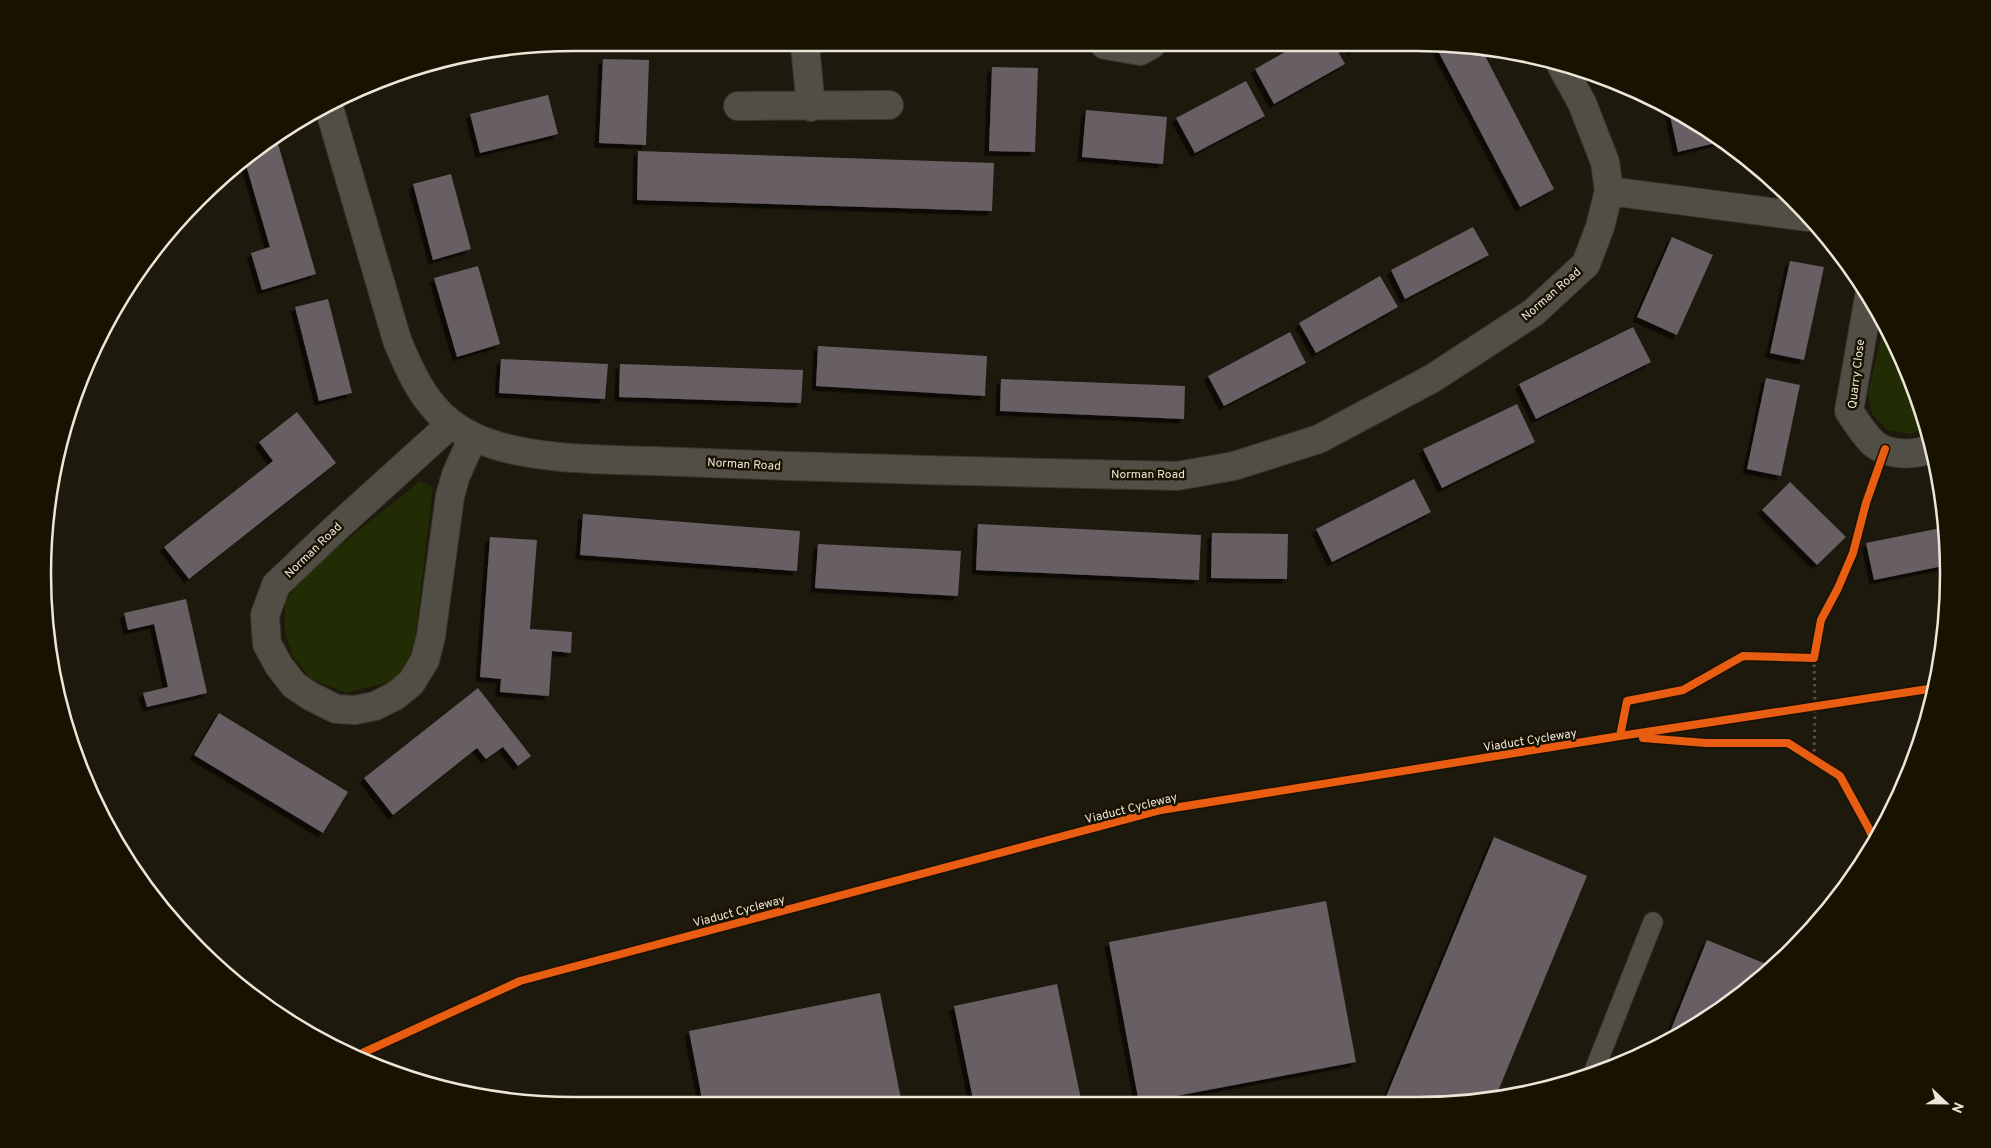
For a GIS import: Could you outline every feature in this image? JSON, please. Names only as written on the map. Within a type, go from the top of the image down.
[{"type":"street","points":[[805,51],[811,107]]},
{"type":"street","name":"Norman Road","points":[[330,112],[397,340],[410,372],[421,392],[436,410],[462,431],[494,446],[525,452],[564,456],[800,467],[1177,476],[1234,466],[1319,439],[1433,378],[1534,312],[1586,264],[1600,227],[1609,192],[1605,162],[1582,103],[1565,73]]},
{"type":"street","points":[[738,106],[889,105]]},
{"type":"street","points":[[1609,192],[1798,216]]},
{"type":"street","name":"Quarry Close","points":[[1866,307],[1849,411],[1859,428],[1873,444],[1906,454],[1925,450]]},
{"type":"street","name":"Norman Road","points":[[462,431],[456,475],[450,496],[431,636],[425,660],[410,682],[395,696],[375,706],[362,709],[336,709],[310,696],[294,684],[279,666],[267,644],[265,615],[276,585],[335,529],[462,431]]},
{"type":"lane","points":[[1596,1065],[1653,922]]},
{"type":"path","points":[[1805,658],[1814,658],[1816,706],[1814,760]]},
{"type":"path","points":[[1806,708],[1825,704]]},
{"type":"path","points":[[1610,738],[1621,733],[1659,730]]},
{"type":"path","points":[[1621,733],[1706,743],[1788,743],[1840,776],[1871,833]]},
{"type":"green space","points":[[1882,335],[1900,374],[1919,430],[1910,434],[1887,430],[1872,414],[1868,393]]},
{"type":"green space","points":[[420,481],[433,487],[414,648],[396,680],[347,693],[311,679],[293,657],[285,633],[285,601],[306,573]]},
{"type":"building","points":[[1287,51],[1338,51],[1345,64],[1274,104],[1255,69]]},
{"type":"building","points":[[1438,52],[1485,56],[1554,189],[1520,207]]},
{"type":"building","points":[[603,59],[649,60],[646,145],[599,143]]},
{"type":"building","points":[[992,67],[1038,68],[1035,152],[989,151]]},
{"type":"building","points":[[1246,81],[1265,116],[1195,153],[1176,118]]},
{"type":"building","points":[[548,95],[558,134],[480,153],[470,114]]},
{"type":"building","points":[[1086,110],[1167,117],[1163,164],[1082,157]]},
{"type":"building","points":[[1670,117],[1713,144],[1678,152]]},
{"type":"building","points":[[278,143],[316,274],[262,290],[251,253],[270,247],[247,167]]},
{"type":"building","points":[[638,151],[994,163],[992,211],[637,200]]},
{"type":"building","points":[[451,174],[471,249],[433,260],[413,184]]},
{"type":"building","points":[[1473,227],[1489,255],[1405,299],[1391,270]]},
{"type":"building","points":[[1672,237],[1713,255],[1677,335],[1637,317]]},
{"type":"building","points":[[1790,261],[1824,267],[1804,360],[1770,353]]},
{"type":"building","points":[[478,266],[500,344],[457,357],[434,278]]},
{"type":"building","points":[[1380,276],[1398,307],[1316,353],[1299,323]]},
{"type":"building","points":[[328,299],[352,393],[319,401],[295,307]]},
{"type":"building","points":[[1633,327],[1651,362],[1536,419],[1519,384]]},
{"type":"building","points":[[1290,332],[1306,363],[1224,406],[1208,376]]},
{"type":"building","points":[[818,346],[987,356],[985,396],[816,386]]},
{"type":"building","points":[[501,359],[608,364],[605,399],[499,393]]},
{"type":"building","points":[[620,364],[803,370],[801,403],[619,397]]},
{"type":"building","points":[[1766,378],[1800,385],[1781,476],[1747,469]]},
{"type":"building","points":[[1001,379],[1185,386],[1184,419],[1000,411]]},
{"type":"building","points":[[1517,404],[1535,442],[1442,488],[1423,449]]},
{"type":"building","points":[[297,412],[336,463],[189,579],[164,547],[273,461],[259,442]]},
{"type":"building","points":[[1414,479],[1431,512],[1332,562],[1316,529]]},
{"type":"building","points":[[1790,482],[1846,537],[1817,565],[1762,510]]},
{"type":"building","points":[[583,514],[800,531],[797,571],[580,555]]},
{"type":"building","points":[[978,524],[1201,535],[1199,580],[976,570]]},
{"type":"building","points":[[1938,529],[1940,567],[1874,580],[1866,543]]},
{"type":"building","points":[[1212,533],[1288,534],[1287,579],[1211,578]]},
{"type":"building","points":[[490,537],[537,540],[530,629],[572,632],[571,653],[552,651],[549,696],[500,692],[501,679],[480,677]]},
{"type":"building","points":[[818,544],[961,551],[958,596],[815,588]]},
{"type":"building","points":[[186,599],[207,693],[147,707],[143,693],[168,687],[154,624],[128,630],[124,613]]},
{"type":"building","points":[[478,688],[531,756],[518,766],[503,747],[486,759],[477,748],[393,815],[364,778]]},
{"type":"building","points":[[219,713],[348,792],[323,833],[194,755]]},
{"type":"building","points":[[1494,837],[1587,876],[1498,1090],[1451,1096],[1386,1097]]},
{"type":"building","points":[[1326,901],[1356,1062],[1171,1097],[1138,1097],[1109,942]]},
{"type":"building","points":[[1707,940],[1766,964],[1707,1009],[1670,1031]]},
{"type":"building","points":[[1057,984],[1081,1097],[973,1097],[954,1006]]},
{"type":"building","points":[[880,993],[901,1097],[702,1097],[689,1031]]},
{"type":"cycle path","points":[[1620,736],[1627,701],[1683,690],[1743,656],[1814,658],[1821,620],[1838,588],[1853,553],[1866,503],[1885,449]]},
{"type":"cycle path","name":"Viaduct Cycleway","points":[[364,1052],[520,981],[1161,810],[1620,736],[1927,689]]},
{"type":"cycle path","points":[[1643,738],[1706,743],[1788,743],[1840,776],[1871,833]]}]
